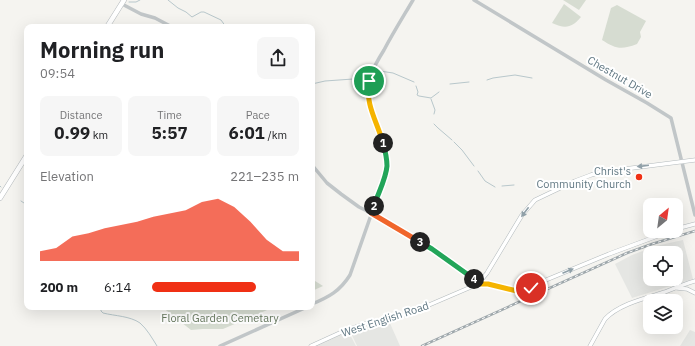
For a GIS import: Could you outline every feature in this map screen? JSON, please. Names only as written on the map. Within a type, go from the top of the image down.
[{"type":"main road","points":[[109,24],[123,2]]},
{"type":"main road","points":[[0,198],[24,160]]},
{"type":"main road","name":"West English Road","points":[[311,346],[365,324],[398,317],[416,311],[478,284],[487,273],[522,215],[530,205],[539,198],[577,180],[598,173],[695,160]]},
{"type":"main road","points":[[683,227],[695,224]]},
{"type":"main road","points":[[478,284],[488,284],[517,291],[529,289],[546,280],[652,238]]},
{"type":"main road","points":[[487,273],[486,280],[488,284]]},
{"type":"main road","points":[[590,346],[608,316],[632,302],[694,282]]},
{"type":"main road","points":[[694,282],[690,288],[694,292]]},
{"type":"main road","points":[[675,288],[694,292]]},
{"type":"street","points":[[315,302],[334,293],[347,279],[353,267],[386,172],[387,160],[369,105],[369,85],[373,70],[413,0]]},
{"type":"street","name":"Chestnut Drive","points":[[474,0],[671,118],[695,215]]},
{"type":"street","points":[[123,2],[141,14],[155,18],[166,24]]},
{"type":"street","points":[[315,169],[327,183],[341,194],[432,249],[478,284]]},
{"type":"street","points":[[220,346],[300,310]]},
{"type":"shaded area","points":[[683,240],[693,279],[683,282],[683,246],[656,246]]},
{"type":"shaded area","points":[[643,251],[643,286],[671,286],[632,298],[615,264]]},
{"type":"shaded area","points":[[389,321],[400,346],[357,346],[350,331]]},
{"type":"shaded area","points":[[690,330],[695,332],[695,346],[680,346]]},
{"type":"shaded area","points":[[348,331],[356,346],[315,346]]},
{"type":"green space","points":[[563,0],[586,0],[579,10]]},
{"type":"green space","points":[[564,4],[581,17],[571,25],[565,27],[552,23]]},
{"type":"green space","points":[[617,5],[646,21],[640,32],[641,37],[637,44],[619,48],[602,40],[611,8]]},
{"type":"green space","points":[[315,281],[323,286],[315,290]]},
{"type":"green space","name":"Floral Garden Cemetary","points":[[166,310],[267,310],[223,329],[191,330]]},
{"type":"waterway","points":[[129,2],[136,2],[140,0]]},
{"type":"waterway","points":[[168,0],[192,17],[204,12],[221,20],[224,24]]},
{"type":"waterway","points":[[373,74],[380,71],[393,73],[414,82]]},
{"type":"waterway","points":[[487,80],[515,75],[532,78]]},
{"type":"waterway","points":[[315,83],[367,76]]},
{"type":"waterway","points":[[450,84],[469,82]]},
{"type":"waterway","points":[[416,86],[418,92],[417,95],[419,96],[431,98],[439,92]]},
{"type":"waterway","points":[[431,99],[435,110],[434,114]]},
{"type":"waterway","points":[[434,124],[452,140]]},
{"type":"waterway","points":[[454,142],[474,166]]},
{"type":"waterway","points":[[478,171],[485,181],[495,187]]},
{"type":"waterway","points":[[502,186],[514,185]]},
{"type":"waterway","points":[[101,310],[103,313],[127,318],[140,323],[157,346]]},
{"type":"railway","points":[[422,346],[627,253],[695,231]]},
{"type":"place","name":"Christ's Community Church","points":[[639,177]]},
{"type":"route","points":[[369,81],[369,105],[386,152],[387,160],[386,172],[371,213],[432,249],[478,284],[488,284],[517,291],[531,288]]}]
